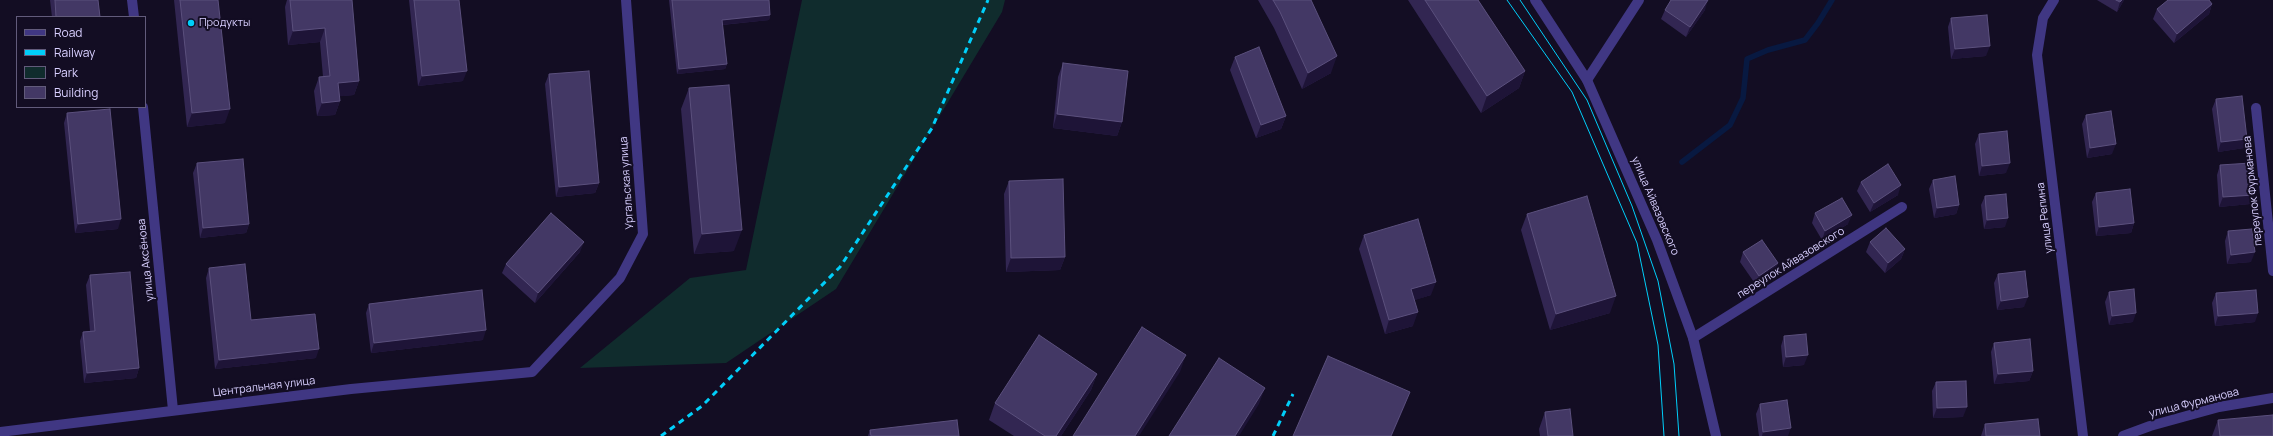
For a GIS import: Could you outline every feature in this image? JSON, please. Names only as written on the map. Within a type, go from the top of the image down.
[{"type":"street","points":[[132,0],[134,16]]},
{"type":"street","name":"Ургальская улица","points":[[532,372],[620,278],[643,234],[626,0]]},
{"type":"street","name":"улица Айвазовского","points":[[1534,0],[1587,80],[1657,240],[1693,338],[1716,436]]},
{"type":"street","points":[[1587,80],[1639,0]]},
{"type":"street","name":"улица Репина","points":[[2054,0],[2042,18],[2038,55],[2083,436]]},
{"type":"street","name":"улица Аксёнова","points":[[143,108],[174,410]]},
{"type":"street","name":"переулок Фурманова","points":[[2256,108],[2273,271]]},
{"type":"street","name":"переулок Айвазовского","points":[[1693,338],[1902,207]]},
{"type":"street","name":"Центральная улица","points":[[0,432],[351,389],[532,372]]},
{"type":"street","name":"улица Фурманова","points":[[2123,436],[2150,426],[2219,407],[2273,398]]},
{"type":"green space","points":[[802,0],[1005,0],[1002,12],[836,289],[726,363],[580,368],[690,278],[746,270]]},
{"type":"building","points":[[55,0],[98,0],[100,16],[56,16]]},
{"type":"building","points":[[180,0],[218,0],[230,109],[192,113]]},
{"type":"building","points":[[290,0],[352,0],[359,81],[338,83],[340,101],[322,103],[319,77],[330,76],[325,28],[293,31]]},
{"type":"building","points":[[414,0],[459,0],[467,71],[422,76]]},
{"type":"building","points":[[672,0],[769,0],[770,15],[722,20],[727,64],[679,69]]},
{"type":"building","points":[[1273,0],[1311,0],[1337,56],[1308,73]]},
{"type":"building","points":[[1425,0],[1478,0],[1525,71],[1487,96]]},
{"type":"building","points":[[1671,0],[1708,0],[1690,27],[1665,10]]},
{"type":"building","points":[[2168,0],[2209,0],[2212,4],[2177,34],[2157,9]]},
{"type":"building","points":[[1987,15],[1990,46],[1955,49],[1951,18]]},
{"type":"building","points":[[1259,47],[1286,116],[1261,125],[1235,57]]},
{"type":"building","points":[[1063,63],[1128,71],[1122,122],[1057,114]]},
{"type":"building","points":[[589,71],[599,183],[559,187],[549,74]]},
{"type":"building","points":[[729,85],[742,230],[702,234],[689,88]]},
{"type":"building","points":[[2242,96],[2247,139],[2221,142],[2216,99]]},
{"type":"building","points":[[110,109],[121,219],[78,224],[67,113]]},
{"type":"building","points":[[2111,111],[2116,144],[2090,148],[2086,115]]},
{"type":"building","points":[[2007,131],[2010,163],[1982,166],[1979,134]]},
{"type":"building","points":[[243,159],[249,224],[203,228],[197,163]]},
{"type":"building","points":[[2251,163],[2254,195],[2223,197],[2220,165]]},
{"type":"building","points":[[1888,164],[1901,185],[1874,203],[1861,182]]},
{"type":"building","points":[[1955,176],[1959,205],[1937,208],[1933,180]]},
{"type":"building","points":[[1063,179],[1065,257],[1011,258],[1009,181]]},
{"type":"building","points":[[2130,189],[2134,223],[2099,227],[2096,193]]},
{"type":"building","points":[[2006,194],[2008,218],[1987,220],[1985,196]]},
{"type":"building","points":[[1587,196],[1616,296],[1556,314],[1527,214]]},
{"type":"building","points":[[1842,198],[1852,215],[1825,231],[1815,213]]},
{"type":"building","points":[[551,213],[584,242],[538,293],[506,264]]},
{"type":"building","points":[[1418,219],[1436,282],[1411,289],[1418,312],[1389,320],[1364,235]]},
{"type":"building","points":[[1886,228],[1905,249],[1888,263],[1870,242]]},
{"type":"building","points":[[2252,229],[2255,252],[2231,255],[2228,231]]},
{"type":"building","points":[[1762,240],[1778,263],[1759,276],[1743,252]]},
{"type":"building","points":[[245,264],[251,320],[315,314],[319,349],[219,360],[209,268]]},
{"type":"building","points":[[2025,271],[2028,297],[2001,301],[1998,274]]},
{"type":"building","points":[[130,272],[139,368],[87,373],[83,332],[95,331],[90,275]]},
{"type":"building","points":[[2134,289],[2136,313],[2112,316],[2109,292]]},
{"type":"building","points":[[482,290],[486,330],[374,343],[369,304]]},
{"type":"building","points":[[2256,290],[2258,313],[2218,316],[2216,293]]},
{"type":"building","points":[[1142,327],[1186,355],[1135,436],[1073,436]]},
{"type":"building","points":[[1806,334],[1808,355],[1786,357],[1784,336]]},
{"type":"building","points":[[1039,335],[1097,374],[1056,436],[1045,436],[995,403]]},
{"type":"building","points":[[2030,339],[2033,371],[1998,374],[1994,343]]},
{"type":"building","points":[[1328,356],[1410,392],[1391,436],[1293,436]]},
{"type":"building","points":[[1219,358],[1265,388],[1235,436],[1169,436]]},
{"type":"building","points":[[1966,381],[1967,407],[1937,408],[1936,382]]},
{"type":"building","points":[[1787,400],[1791,428],[1763,432],[1760,404]]},
{"type":"building","points":[[1570,409],[1573,436],[1548,436],[1545,412]]},
{"type":"building","points":[[2273,415],[2273,436],[2220,436],[2218,420]]},
{"type":"building","points":[[2038,419],[2040,436],[1986,436],[1985,424]]},
{"type":"building","points":[[957,420],[959,436],[871,436],[870,430]]},
{"type":"waterway","points":[[1682,162],[1730,125],[1743,98],[1747,59],[1768,50],[1805,40],[1818,23],[1832,0]]},
{"type":"tram line","points":[[1507,0],[1572,92],[1637,243],[1658,345],[1664,436]]},
{"type":"tram line","points":[[1520,0],[1587,100],[1632,206],[1658,281],[1674,364],[1679,436]]},
{"type":"railway","points":[[661,436],[702,406],[840,267],[932,128],[988,0]]},
{"type":"railway","points":[[1273,436],[1293,394]]},
{"type":"place","name":"Продукты","points":[[191,23]]}]
